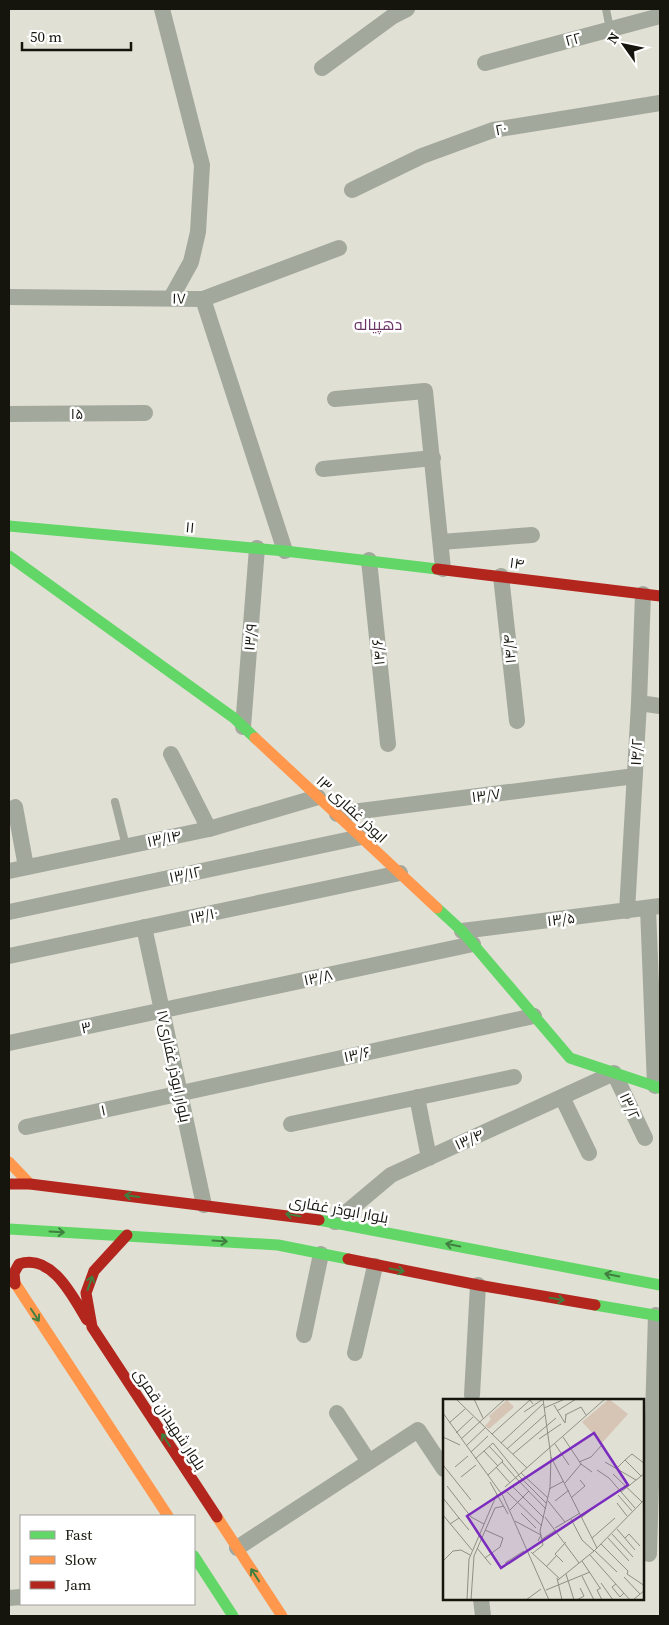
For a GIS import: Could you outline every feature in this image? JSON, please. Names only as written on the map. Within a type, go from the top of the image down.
[{"type":"street","points":[[162,9],[202,165],[198,232],[191,262],[171,298]]},
{"type":"street","points":[[322,68],[393,16],[407,9]]},
{"type":"street","name":"۲۲","points":[[485,63],[660,16]]},
{"type":"street","name":"۲۰","points":[[352,190],[422,156],[493,130],[660,103]]},
{"type":"street","name":"۱۷","points":[[9,297],[203,299],[340,248]]},
{"type":"street","points":[[203,299],[285,551]]},
{"type":"street","points":[[335,398],[425,392],[443,569]]},
{"type":"street","name":"۱۵","points":[[9,414],[145,413]]},
{"type":"street","points":[[323,470],[433,458]]},
{"type":"street","name":"۱۱","points":[[9,526],[369,560]]},
{"type":"street","points":[[441,542],[532,535]]},
{"type":"street","name":"۱۳/۹","points":[[243,727],[257,548]]},
{"type":"street","name":"۱۳ ابوذر غفاری","points":[[9,556],[234,718],[467,938],[570,1058],[658,1087]]},
{"type":"street","name":"۱۴","points":[[369,560],[660,596]]},
{"type":"street","name":"۱۴/۶","points":[[369,560],[388,744]]},
{"type":"street","name":"۱۴/۴","points":[[501,576],[517,721]]},
{"type":"street","name":"۱۴/۲","points":[[627,910],[639,703],[643,594]]},
{"type":"street","points":[[639,703],[660,706]]},
{"type":"street","points":[[171,754],[209,828]]},
{"type":"street","name":"۱۳/۷","points":[[336,814],[635,776]]},
{"type":"street","name":"۱۳/۱۴","points":[[9,871],[209,828],[318,797]]},
{"type":"street","points":[[14,807],[26,867]]},
{"type":"street","name":"۱۳/۱۲","points":[[9,912],[361,837]]},
{"type":"street","name":"۱۳/۱۰","points":[[9,956],[400,873]]},
{"type":"street","points":[[654,907],[658,1087]]},
{"type":"street","name":"۱۳/۵","points":[[467,938],[654,907]]},
{"type":"street","name":"بلوار ابوذر غفاری۱۷","points":[[144,927],[204,1205]]},
{"type":"street","name":"۱۳/۸","points":[[162,1010],[467,938]]},
{"type":"street","name":"۳","points":[[9,1043],[162,1010]]},
{"type":"street","name":"۱۳/۶","points":[[180,1093],[534,1016]]},
{"type":"street","name":"۱۳/۴","points":[[335,1222],[391,1175],[614,1073]]},
{"type":"street","name":"۱۳/۲","points":[[614,1073],[645,1138]]},
{"type":"street","points":[[291,1124],[514,1076]]},
{"type":"street","name":"۱","points":[[26,1127],[180,1093]]},
{"type":"street","points":[[562,1096],[589,1152]]},
{"type":"street","points":[[417,1097],[429,1158]]},
{"type":"street","points":[[9,1162],[30,1184]]},
{"type":"street","name":"بلوار ابوذر غفاری","points":[[9,1184],[30,1184],[335,1222],[660,1285]]},
{"type":"street","points":[[9,1229],[278,1245],[478,1286],[658,1316],[649,1554]]},
{"type":"street","name":"بلوار شهیدان قمری","points":[[127,1235],[94,1271],[86,1293],[92,1327],[282,1616]]},
{"type":"street","points":[[304,1335],[321,1254]]},
{"type":"street","points":[[15,1284],[14,1273],[19,1264],[29,1261],[40,1263],[58,1276],[92,1327]]},
{"type":"street","points":[[355,1353],[375,1266]]},
{"type":"street","points":[[9,1274],[167,1515]]},
{"type":"street","points":[[472,1395],[478,1286]]},
{"type":"street","points":[[337,1413],[369,1462]]},
{"type":"street","points":[[237,1548],[418,1430],[443,1468]]},
{"type":"street","points":[[195,1558],[234,1616]]},
{"type":"street","points":[[481,1600],[483,1616]]},
{"type":"lane","points":[[606,9],[610,29]]},
{"type":"lane","points":[[115,802],[126,846]]},
{"type":"traffic: fast","points":[[9,526],[285,551],[437,569]]},
{"type":"traffic: fast","points":[[9,556],[234,718],[255,738]]},
{"type":"traffic: fast","points":[[437,908],[462,931],[570,1058],[660,1088]]},
{"type":"traffic: fast","points":[[319,1220],[660,1285]]},
{"type":"traffic: fast","points":[[9,1229],[278,1245],[348,1259]]},
{"type":"traffic: fast","points":[[595,1305],[660,1316]]},
{"type":"traffic: fast","points":[[195,1558],[233,1616]]},
{"type":"traffic: slow","points":[[255,738],[437,908]]},
{"type":"traffic: slow","points":[[9,1162],[30,1184]]},
{"type":"traffic: slow","points":[[9,1274],[167,1515]]},
{"type":"traffic: slow","points":[[217,1517],[282,1616]]},
{"type":"traffic: jam","points":[[437,569],[660,596]]},
{"type":"traffic: jam","points":[[9,1184],[30,1184],[319,1220]]},
{"type":"traffic: jam","points":[[127,1235],[94,1271],[86,1293],[92,1327],[217,1517]]},
{"type":"traffic: jam","points":[[348,1259],[478,1285],[595,1305]]},
{"type":"traffic: jam","points":[[15,1284],[14,1273],[19,1264],[31,1262],[42,1265],[60,1279],[87,1320]]},
{"type":"district","name":"دهپیاله","points":[[378,324]]}]
